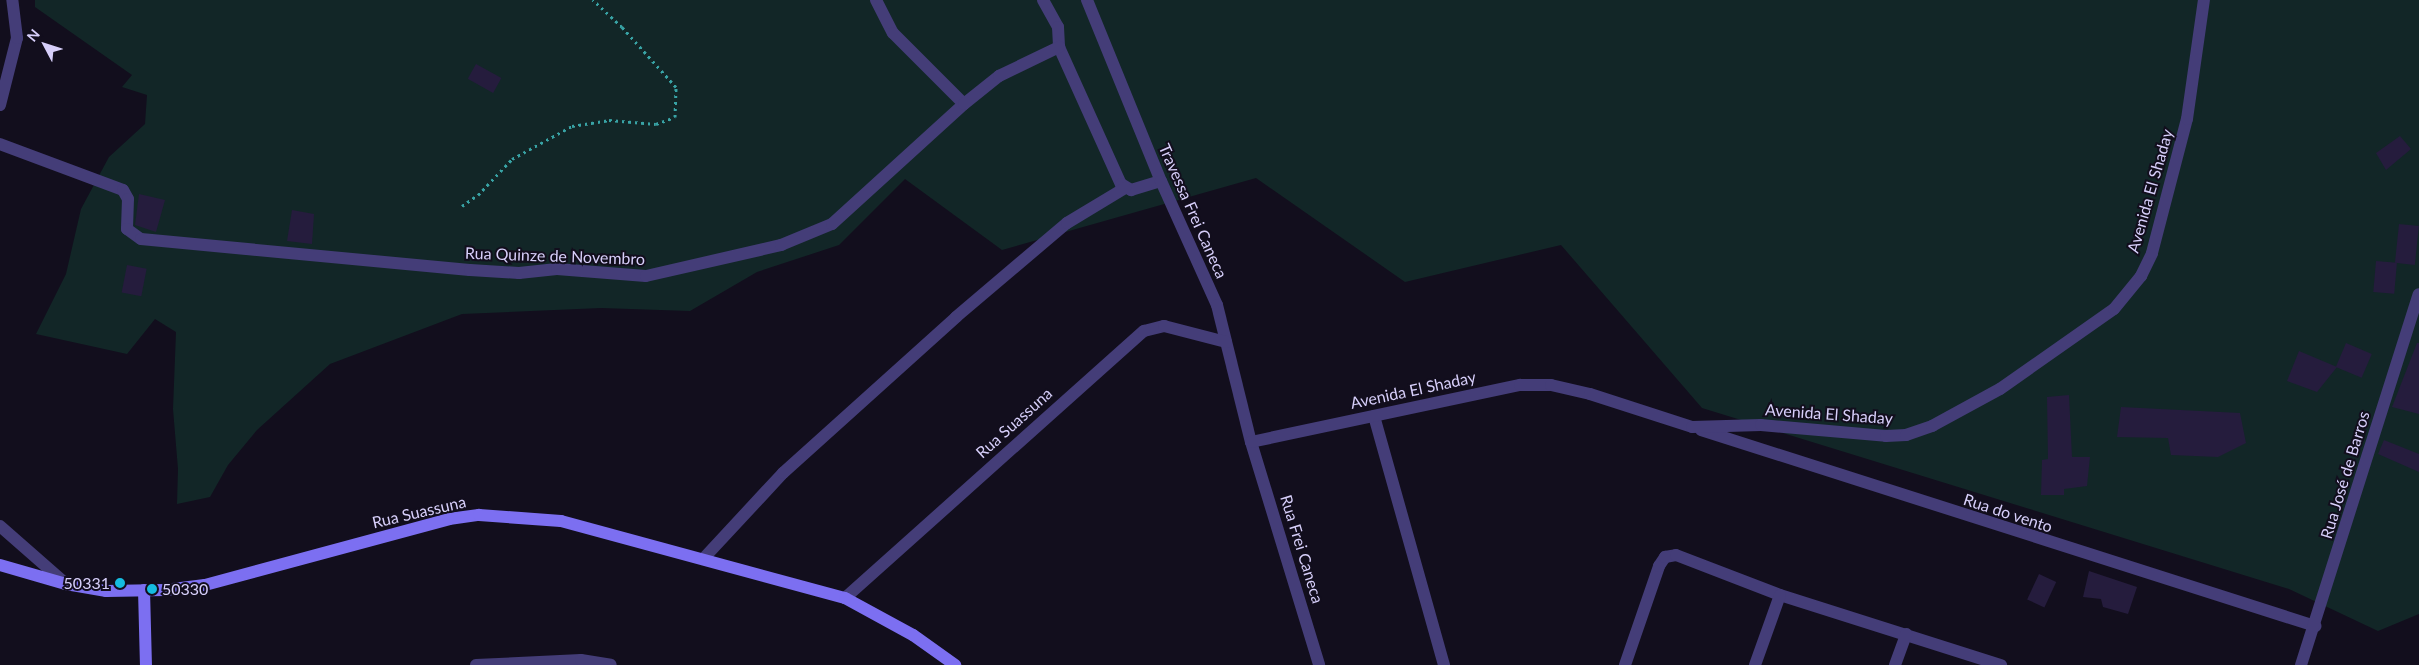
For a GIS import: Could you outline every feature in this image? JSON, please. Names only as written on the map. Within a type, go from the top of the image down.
[{"type":"street","points":[[0,105],[17,38],[12,0]]},
{"type":"street","points":[[876,0],[894,33],[942,86],[964,104]]},
{"type":"street","points":[[1043,0],[1058,27],[1059,47],[1125,188]]},
{"type":"street","name":"Travessa Frei Caneca","points":[[1087,0],[1161,181],[1218,305],[1251,442]]},
{"type":"street","name":"Avenida El Shaday","points":[[1251,442],[1520,385],[1550,385],[1590,394],[1692,427],[1761,425],[1906,435],[1967,409],[2000,389],[2114,309],[2128,294],[2152,253],[2187,119],[2204,0]]},
{"type":"street","name":"Rua Quinze de Novembro","points":[[0,144],[122,190],[128,199],[127,229],[141,239],[470,270],[519,272],[557,269],[646,276],[780,246],[824,228],[964,104],[1000,76],[1059,47]]},
{"type":"street","points":[[704,558],[783,472],[956,316],[1067,223],[1125,188],[1135,190],[1161,181]]},
{"type":"street","name":"Rua José de Barros","points":[[2301,665],[2315,626],[2419,294]]},
{"type":"street","name":"Rua Suassuna","points":[[845,598],[1144,331],[1164,326],[1226,342]]},
{"type":"street","points":[[1374,416],[1444,665]]},
{"type":"street","name":"Rua do vento","points":[[1692,427],[2315,626]]},
{"type":"street","name":"Rua Frei Caneca","points":[[1251,442],[1319,665]]},
{"type":"street","name":"Rua Suassuna","points":[[0,564],[66,584],[106,591],[144,590],[205,585],[449,519],[479,515],[561,521],[704,558],[845,598],[913,634],[955,665]]},
{"type":"street","points":[[0,526],[66,584]]},
{"type":"street","points":[[1625,665],[1655,577],[1665,557],[1676,555],[1780,595],[2001,665]]},
{"type":"street","points":[[144,590],[146,665]]},
{"type":"street","points":[[1755,665],[1780,595]]},
{"type":"street","points":[[1895,665],[1906,634]]},
{"type":"street","points":[[476,665],[582,660],[611,665]]},
{"type":"path","points":[[462,206],[478,195],[512,159],[572,126],[609,120],[656,124],[675,117],[676,87],[622,27],[592,0]]},
{"type":"green space","points":[[35,0],[2419,0],[2419,614],[2378,631],[2289,589],[1702,408],[1561,245],[1405,282],[1256,178],[1002,250],[905,179],[839,245],[757,272],[690,311],[601,308],[462,314],[330,364],[257,430],[228,465],[210,497],[177,504],[178,469],[173,409],[176,332],[155,319],[127,354],[36,334],[66,274],[81,209],[109,157],[145,124],[147,95],[122,87],[132,75],[35,7]]},
{"type":"building","points":[[476,64],[501,78],[493,93],[468,79]]},
{"type":"building","points":[[2400,136],[2411,149],[2386,170],[2376,153]]},
{"type":"building","points":[[139,194],[165,200],[156,232],[135,225]]},
{"type":"building","points":[[292,210],[314,214],[312,244],[287,241]]},
{"type":"building","points":[[2399,224],[2419,226],[2415,265],[2395,263]]},
{"type":"building","points":[[2376,261],[2397,263],[2394,294],[2373,292]]},
{"type":"building","points":[[127,265],[147,269],[141,296],[122,292]]},
{"type":"building","points":[[2346,343],[2372,354],[2362,378],[2336,367]]},
{"type":"building","points":[[2417,343],[2419,343],[2419,414],[2392,407]]},
{"type":"building","points":[[2299,351],[2337,367],[2317,392],[2287,381]]},
{"type":"building","points":[[2069,395],[2072,457],[2090,457],[2087,486],[2064,489],[2064,495],[2041,495],[2042,460],[2048,459],[2047,397]]},
{"type":"building","points":[[2121,407],[2240,413],[2246,443],[2218,457],[2171,455],[2168,438],[2117,437]]},
{"type":"building","points":[[2384,440],[2419,454],[2419,472],[2378,454]]},
{"type":"building","points":[[2089,571],[2137,587],[2128,614],[2103,607],[2101,599],[2083,597]]},
{"type":"building","points":[[2039,574],[2056,582],[2044,607],[2027,599]]},
{"type":"place","name":"50331","points":[[120,583]]},
{"type":"place","name":"50330","points":[[152,589]]}]
